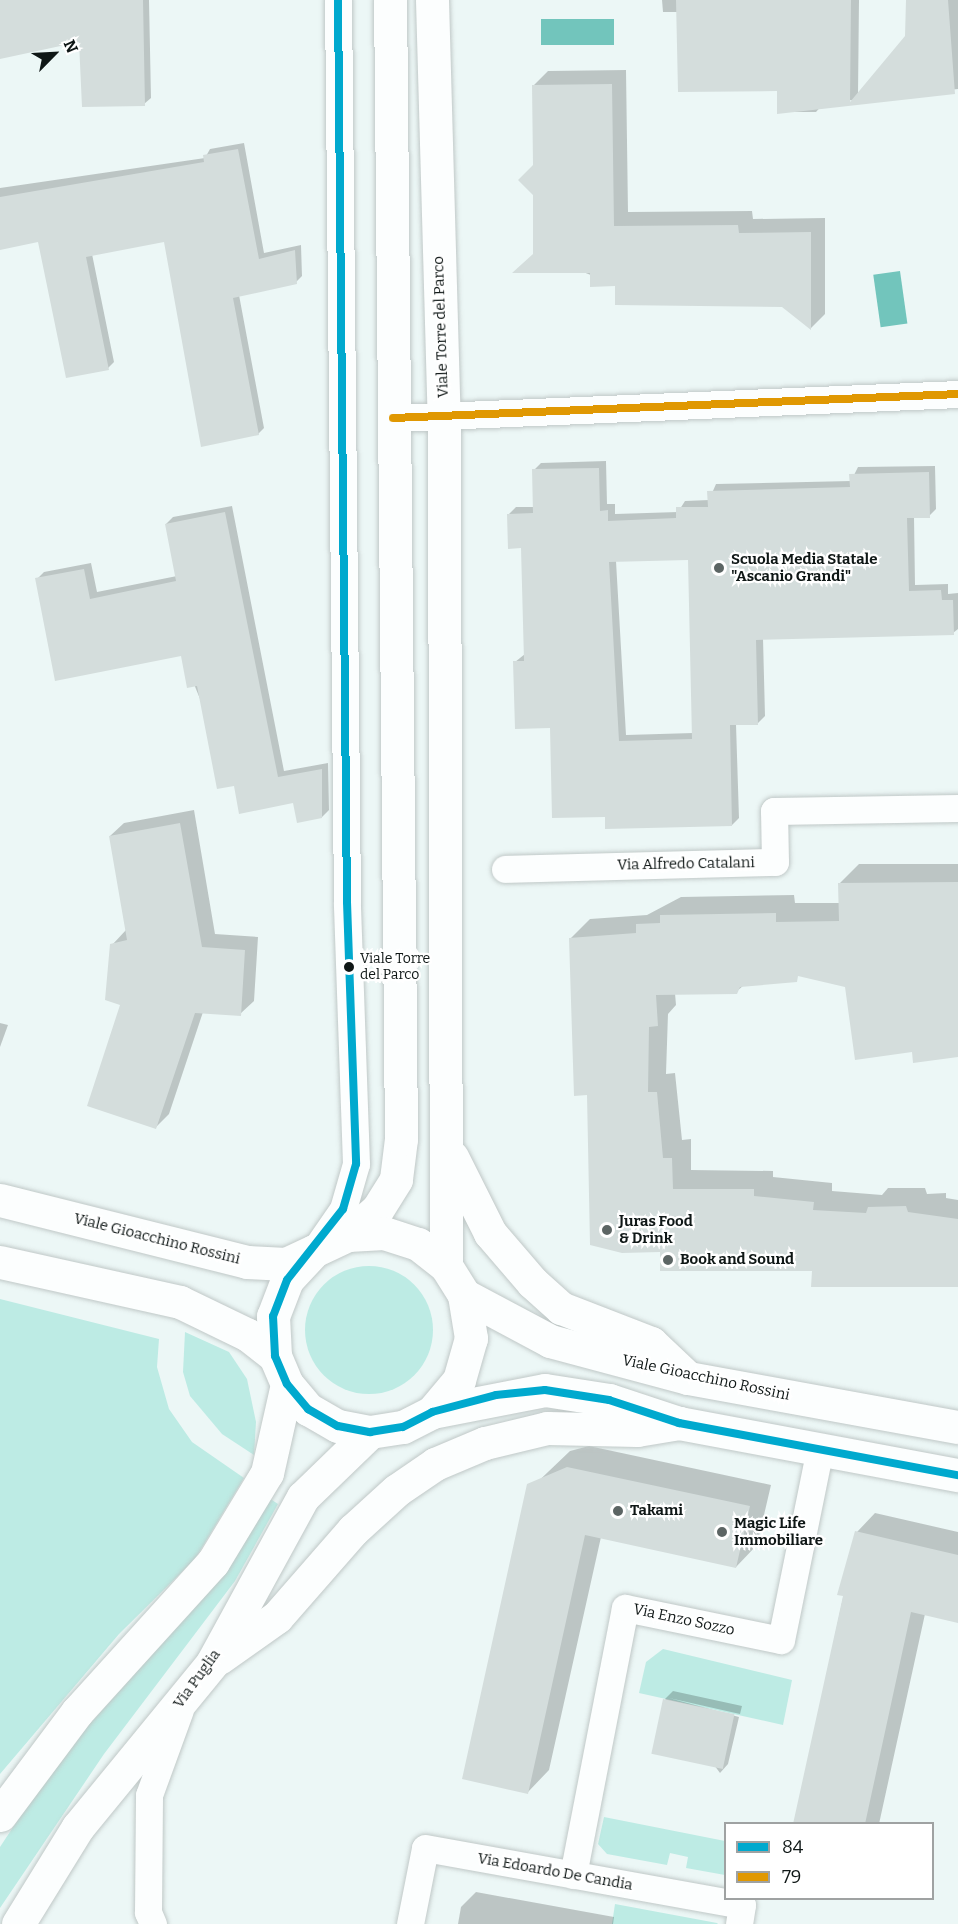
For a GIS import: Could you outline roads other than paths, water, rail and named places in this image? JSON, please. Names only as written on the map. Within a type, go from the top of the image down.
[{"type":"main road","points":[[348,1235],[377,1209],[396,1179],[400,1139],[390,0]]},
{"type":"main road","name":"Viale Torre del Parco","points":[[432,0],[444,417],[449,1152],[446,1266]]},
{"type":"main road","points":[[449,1152],[490,1233],[532,1282],[561,1308],[651,1343],[688,1378]]},
{"type":"main road","name":"Viale Gioacchino Rossini","points":[[0,1200],[247,1262],[286,1264],[348,1235],[384,1233],[418,1244],[446,1266],[464,1295],[471,1338],[459,1380],[432,1412]]},
{"type":"main road","name":"Viale Gioacchino Rossini","points":[[281,1370],[273,1316],[287,1280],[314,1251]]},
{"type":"main road","name":"Viale Gioacchino Rossini","points":[[0,1262],[180,1302],[248,1335],[281,1370],[308,1409],[338,1426],[370,1432],[403,1427],[432,1412],[545,1390],[609,1400],[678,1423],[958,1475]]},
{"type":"main road","name":"Viale Gioacchino Rossini","points":[[464,1295],[550,1341],[688,1378],[958,1427]]},
{"type":"main road","points":[[0,1815],[77,1712],[213,1562],[267,1473],[281,1370]]},
{"type":"main road","points":[[212,1663],[278,1617],[353,1530],[397,1490],[435,1464],[485,1443],[547,1428],[637,1430],[678,1423]]},
{"type":"main road","name":"Via Puglia","points":[[18,1924],[78,1827],[212,1663],[303,1497],[370,1432]]},
{"type":"street","points":[[314,1251],[343,1209],[356,1164],[347,902],[338,0]]},
{"type":"street","points":[[393,418],[958,394]]},
{"type":"street","name":"Via Alfredo Catalani","points":[[505,869],[775,862],[774,811],[958,808]]},
{"type":"street","name":"Via Enzo Sozzo","points":[[573,1875],[625,1608],[781,1641],[820,1448]]},
{"type":"street","points":[[153,1924],[148,1912],[149,1795],[183,1700]]},
{"type":"street","name":"Via Edoardo De Candia","points":[[410,1924],[425,1848],[742,1905],[739,1924]]},
{"type":"water","points":[[541,19],[614,19],[614,45],[541,45]]},
{"type":"water","points":[[900,271],[907,323],[881,327],[873,275]]},
{"type":"place","name":"Scuola Media Statale \"Ascanio Grandi\"","points":[[719,568]]},
{"type":"place","name":"Viale Torre del Parco","points":[[349,967]]},
{"type":"place","name":"Juras Food & Drink","points":[[607,1230]]},
{"type":"place","name":"Book and Sound","points":[[668,1260]]},
{"type":"place","name":"Takami","points":[[618,1511]]},
{"type":"place","name":"Magic Life Immobiliare","points":[[722,1532]]}]
